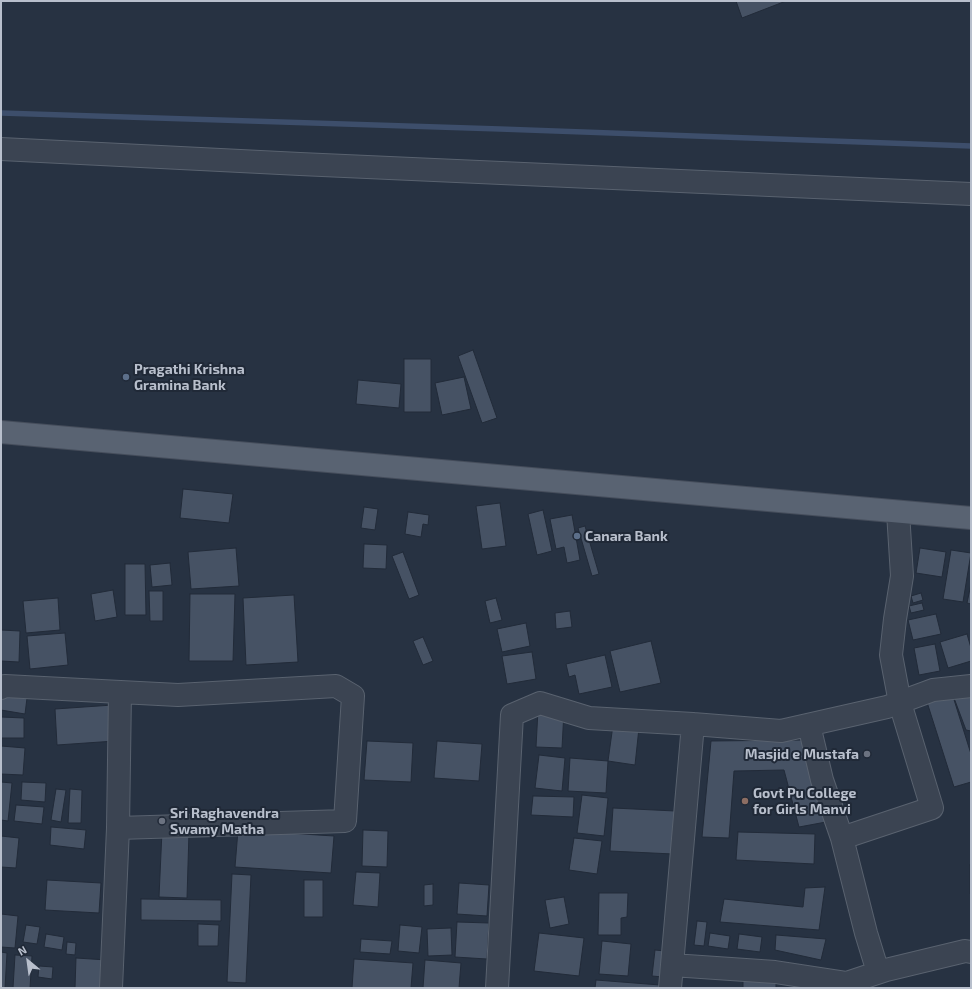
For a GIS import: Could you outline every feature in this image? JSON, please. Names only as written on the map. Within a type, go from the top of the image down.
[{"type":"main road","points":[[1,432],[971,518]]},
{"type":"street","points":[[1,149],[971,194]]},
{"type":"street","points":[[842,838],[932,808],[900,702],[891,655],[902,576],[898,512]]},
{"type":"street","points":[[1,688],[5,686],[178,695],[336,686],[353,696],[345,822],[118,828]]},
{"type":"street","points":[[497,988],[512,715],[540,703],[589,718],[781,731],[887,708],[933,690],[971,686]]},
{"type":"street","points":[[111,988],[118,828],[120,692]]},
{"type":"street","points":[[670,988],[693,724]]},
{"type":"street","points":[[809,725],[822,780],[842,838],[866,933],[878,972]]},
{"type":"street","points":[[672,965],[775,972],[847,983],[878,972],[965,951],[971,952]]},
{"type":"building","points":[[736,1],[786,1],[742,18]]},
{"type":"building","points":[[473,350],[497,418],[482,423],[458,356]]},
{"type":"building","points":[[404,359],[431,359],[431,412],[404,412]]},
{"type":"building","points":[[464,377],[471,409],[442,415],[435,383]]},
{"type":"building","points":[[358,380],[401,384],[399,408],[356,404]]},
{"type":"building","points":[[183,489],[233,494],[229,523],[180,518]]},
{"type":"building","points":[[500,503],[506,546],[482,549],[476,506]]},
{"type":"building","points":[[364,507],[378,509],[375,530],[361,528]]},
{"type":"building","points":[[543,510],[552,551],[537,555],[528,514]]},
{"type":"building","points":[[408,512],[429,515],[428,525],[423,524],[421,537],[405,534]]},
{"type":"building","points":[[572,515],[580,560],[567,563],[564,547],[556,549],[550,519]]},
{"type":"building","points":[[585,526],[599,574],[592,576],[578,528]]},
{"type":"building","points":[[364,544],[387,545],[386,569],[363,568]]},
{"type":"building","points":[[236,548],[239,586],[191,589],[188,552]]},
{"type":"building","points":[[920,548],[946,552],[942,577],[916,573]]},
{"type":"building","points":[[951,550],[971,553],[963,602],[943,599]]},
{"type":"building","points":[[403,552],[419,595],[409,599],[392,556]]},
{"type":"building","points":[[170,563],[172,585],[152,587],[150,565]]},
{"type":"building","points":[[125,564],[145,564],[146,615],[125,615]]},
{"type":"building","points":[[971,584],[971,604],[967,603]]},
{"type":"building","points":[[113,590],[117,617],[95,621],[91,594]]},
{"type":"building","points":[[149,591],[163,591],[163,621],[150,621]]},
{"type":"building","points":[[921,593],[923,600],[913,603],[911,596]]},
{"type":"building","points":[[190,594],[235,594],[233,661],[189,661]]},
{"type":"building","points":[[294,595],[298,662],[246,665],[243,598]]},
{"type":"building","points":[[58,598],[60,630],[26,633],[23,601]]},
{"type":"building","points":[[496,598],[502,620],[490,623],[485,601]]},
{"type":"building","points":[[922,603],[924,610],[911,613],[909,606]]},
{"type":"building","points":[[570,611],[572,627],[556,629],[555,613]]},
{"type":"building","points":[[936,614],[941,634],[913,640],[908,620]]},
{"type":"building","points":[[526,623],[530,646],[502,652],[497,629]]},
{"type":"building","points":[[1,630],[20,631],[19,662],[1,661]]},
{"type":"building","points":[[65,633],[68,665],[30,669],[27,636]]},
{"type":"building","points":[[967,634],[971,648],[971,661],[948,668],[940,642]]},
{"type":"building","points":[[423,637],[433,661],[423,665],[413,641]]},
{"type":"building","points":[[651,641],[661,683],[620,692],[610,651]]},
{"type":"building","points":[[935,644],[940,671],[919,675],[914,648]]},
{"type":"building","points":[[532,652],[536,679],[507,684],[502,656]]},
{"type":"building","points":[[605,655],[612,687],[579,694],[575,675],[569,677],[566,664]]},
{"type":"building","points":[[951,690],[971,690],[971,731],[966,730]]},
{"type":"building","points":[[951,690],[971,754],[971,782],[954,787],[926,699]]},
{"type":"building","points":[[1,694],[27,698],[25,714],[1,710]]},
{"type":"building","points":[[113,705],[115,741],[57,745],[55,709]]},
{"type":"building","points":[[538,710],[564,711],[562,748],[536,747]]},
{"type":"building","points":[[1,717],[24,718],[24,738],[1,738]]},
{"type":"building","points":[[613,725],[639,728],[635,765],[608,761]]},
{"type":"building","points":[[802,740],[826,822],[799,827],[784,770],[734,771],[729,838],[702,837],[711,741]]},
{"type":"building","points":[[367,741],[413,743],[411,782],[364,780]]},
{"type":"building","points":[[437,741],[482,744],[479,781],[434,778]]},
{"type":"building","points":[[1,746],[25,748],[23,775],[1,774]]},
{"type":"building","points":[[539,755],[565,758],[562,791],[535,788]]},
{"type":"building","points":[[570,758],[608,761],[606,793],[568,791]]},
{"type":"building","points":[[1,782],[12,783],[8,821],[1,820]]},
{"type":"building","points":[[22,782],[46,783],[45,802],[21,800]]},
{"type":"building","points":[[56,789],[66,790],[61,822],[51,820]]},
{"type":"building","points":[[70,789],[82,790],[81,823],[68,823]]},
{"type":"building","points":[[582,795],[608,798],[604,836],[577,833]]},
{"type":"building","points":[[533,796],[574,797],[573,817],[531,815]]},
{"type":"building","points":[[16,805],[44,807],[42,824],[14,821]]},
{"type":"building","points":[[613,808],[675,811],[673,854],[610,851]]},
{"type":"building","points":[[51,827],[86,830],[84,849],[50,845]]},
{"type":"building","points":[[238,830],[334,836],[331,873],[235,867]]},
{"type":"building","points":[[363,830],[388,831],[387,867],[362,866]]},
{"type":"building","points":[[162,831],[189,832],[187,898],[159,897]]},
{"type":"building","points":[[738,832],[815,834],[814,864],[736,860]]},
{"type":"building","points":[[1,836],[19,838],[16,868],[1,867]]},
{"type":"building","points":[[574,838],[602,841],[597,874],[569,870]]},
{"type":"building","points":[[971,865],[971,894],[970,894]]},
{"type":"building","points":[[356,872],[380,873],[378,907],[353,905]]},
{"type":"building","points":[[232,874],[251,875],[246,983],[227,982]]},
{"type":"building","points":[[47,880],[101,883],[99,913],[45,910]]},
{"type":"building","points":[[304,880],[323,880],[323,917],[304,917]]},
{"type":"building","points":[[459,883],[489,885],[487,916],[457,914]]},
{"type":"building","points":[[433,884],[433,905],[424,906],[424,885]]},
{"type":"building","points":[[825,887],[819,930],[720,922],[724,899],[803,907],[805,888]]},
{"type":"building","points":[[599,893],[628,893],[627,917],[621,918],[621,935],[598,935]]},
{"type":"building","points":[[564,897],[569,924],[550,928],[545,900]]},
{"type":"building","points":[[141,899],[221,900],[221,921],[141,920]]},
{"type":"building","points":[[1,914],[18,916],[15,948],[1,947]]},
{"type":"building","points":[[697,921],[707,922],[704,946],[694,945]]},
{"type":"building","points":[[457,922],[489,923],[487,959],[455,957]]},
{"type":"building","points":[[198,924],[219,925],[218,946],[198,946]]},
{"type":"building","points":[[26,925],[40,927],[37,944],[23,942]]},
{"type":"building","points":[[400,925],[422,927],[419,953],[398,951]]},
{"type":"building","points":[[451,928],[452,955],[428,956],[427,929]]},
{"type":"building","points":[[539,933],[584,938],[579,976],[534,971]]},
{"type":"building","points":[[710,933],[730,936],[728,949],[708,946]]},
{"type":"building","points":[[46,934],[64,937],[62,950],[44,947]]},
{"type":"building","points":[[739,934],[762,937],[760,952],[737,949]]},
{"type":"building","points":[[776,935],[826,939],[821,960],[775,950]]},
{"type":"building","points":[[361,939],[392,941],[390,954],[360,952]]},
{"type":"building","points":[[602,941],[631,944],[628,976],[599,974]]},
{"type":"building","points":[[67,942],[76,943],[75,955],[66,954]]},
{"type":"building","points":[[655,950],[665,951],[663,977],[652,976]]},
{"type":"building","points":[[1,952],[7,953],[5,988],[1,988]]},
{"type":"building","points":[[15,955],[32,956],[30,988],[13,988]]},
{"type":"building","points":[[76,958],[107,960],[105,988],[75,988]]},
{"type":"building","points":[[354,959],[413,963],[411,988],[352,988]]},
{"type":"building","points":[[425,960],[461,963],[459,988],[423,988]]},
{"type":"building","points":[[39,966],[53,967],[52,979],[38,977]]},
{"type":"building","points":[[743,976],[776,979],[776,988],[743,988]]},
{"type":"building","points":[[596,980],[660,985],[660,988],[595,988]]},
{"type":"waterway","points":[[1,113],[971,146]]},
{"type":"place","name":"Pragathi Krishna Gramina Bank","points":[[126,377]]},
{"type":"place","name":"Canara Bank","points":[[577,536]]},
{"type":"place","name":"Masjid e Mustafa","points":[[867,754]]},
{"type":"place","name":"Govt Pu College for Girls Manvi","points":[[745,801]]},
{"type":"place","name":"Sri Raghavendra Swamy Matha","points":[[162,821]]}]
